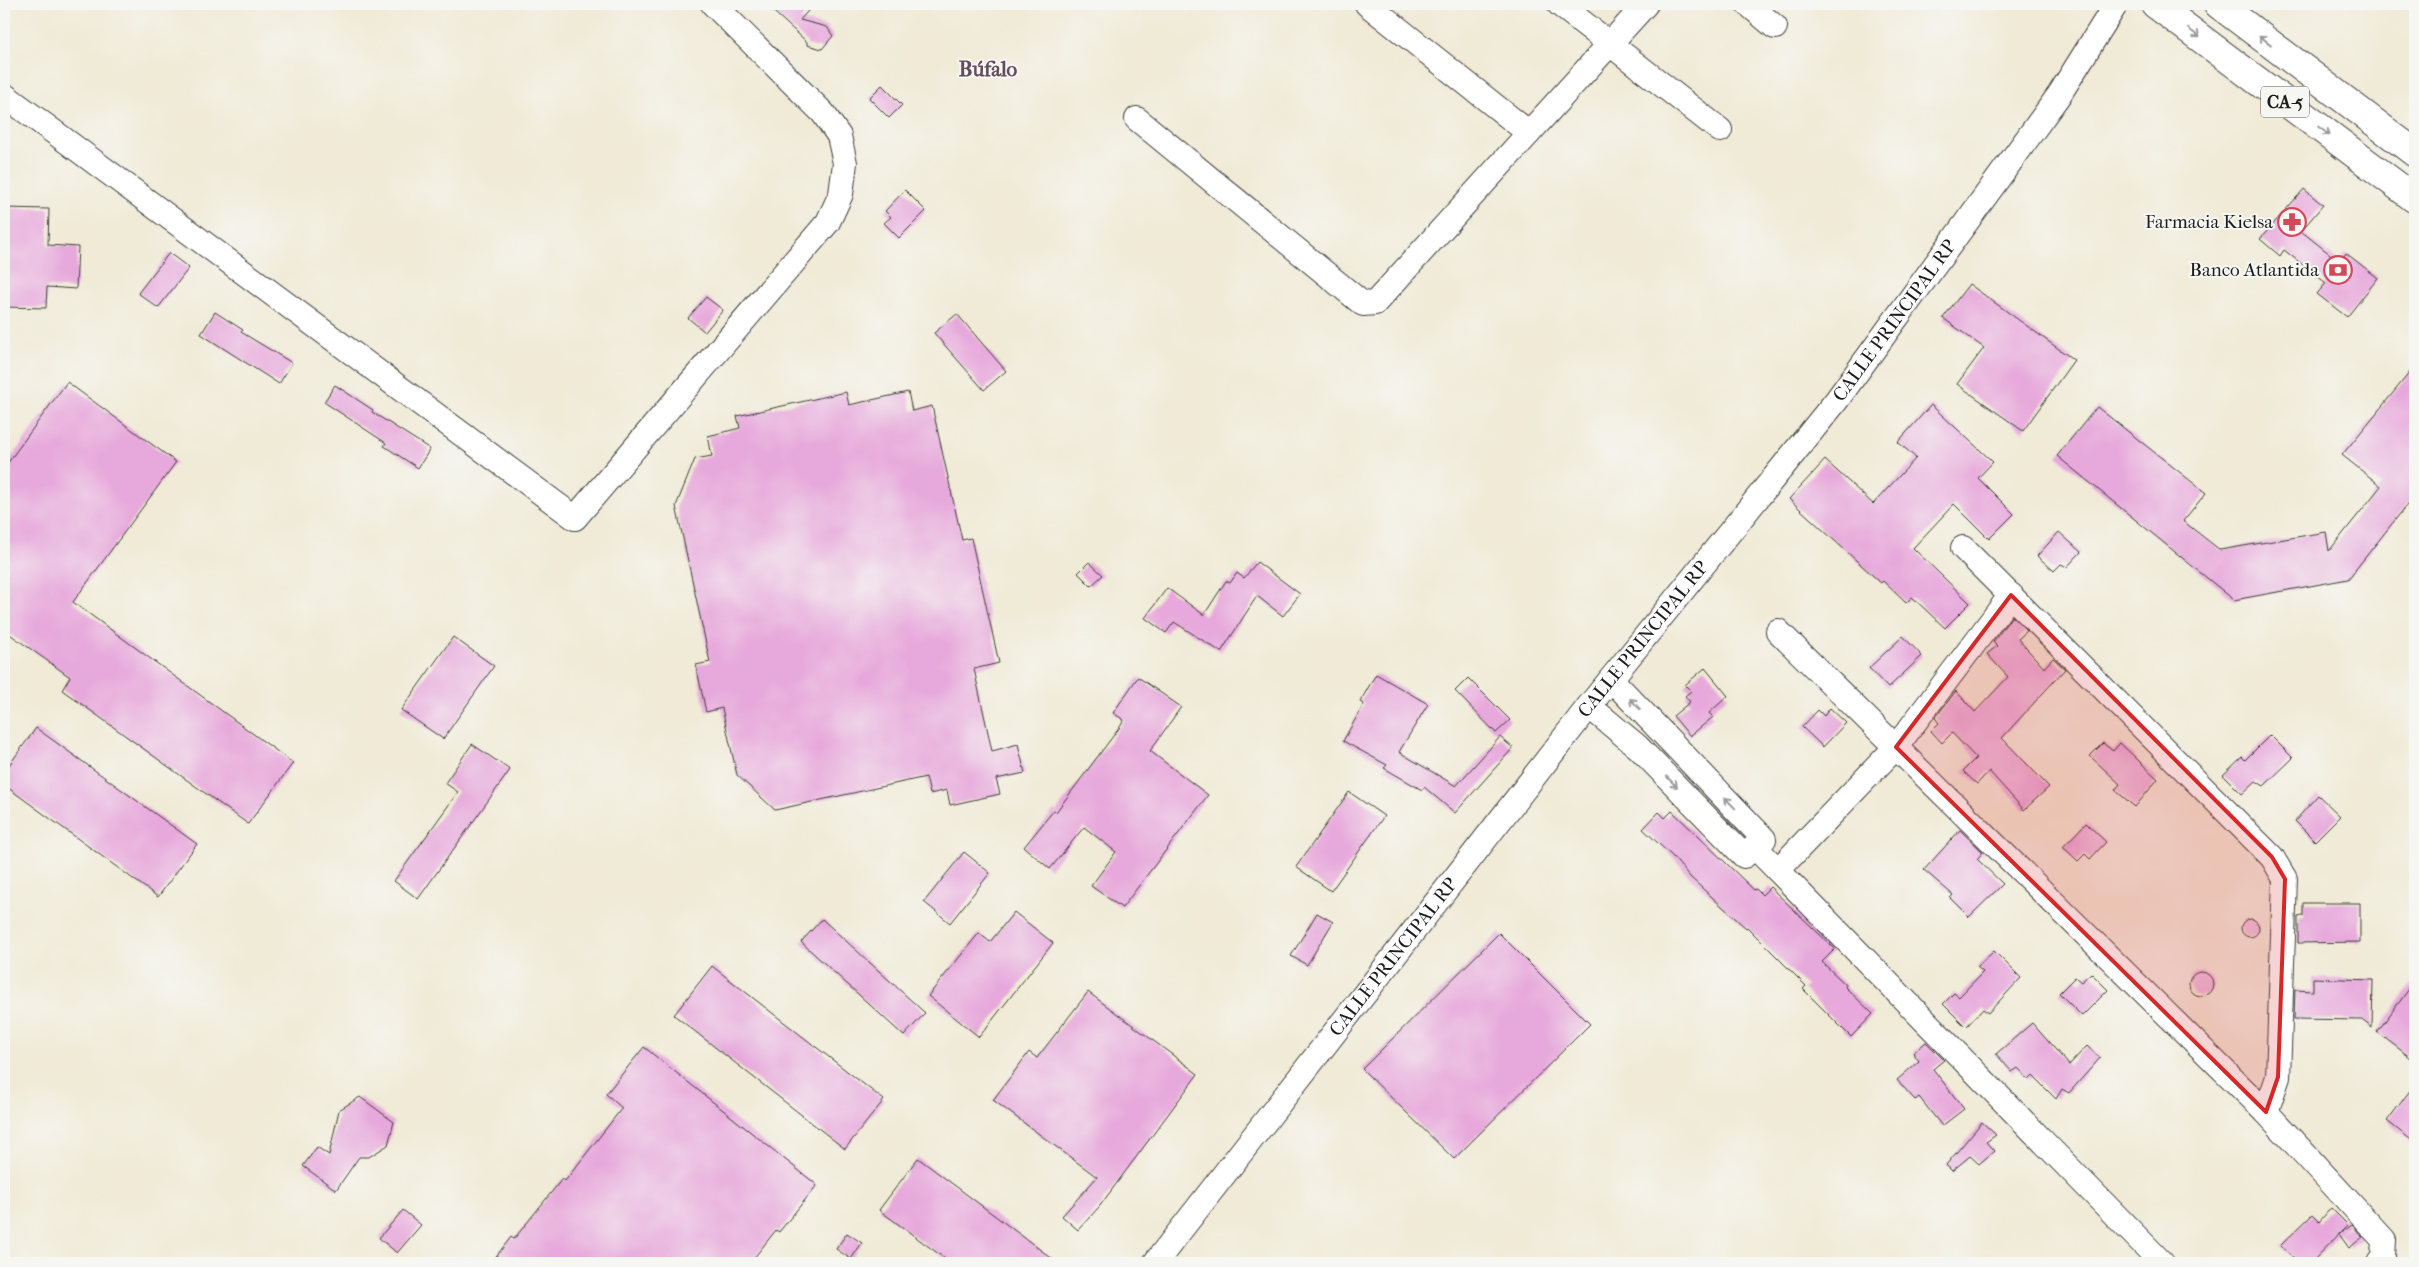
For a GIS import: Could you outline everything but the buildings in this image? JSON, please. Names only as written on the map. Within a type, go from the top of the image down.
[{"type":"highway","name":"CA-5","points":[[2155,4],[2415,199]]},
{"type":"highway","name":"CA-5","points":[[2218,4],[2415,154]]},
{"type":"highway","points":[[2287,57],[2332,68],[2415,134]]},
{"type":"street","points":[[4,95],[575,518],[828,222],[841,194],[845,163],[839,136],[823,113],[713,4]]},
{"type":"street","points":[[1367,4],[1529,133]]},
{"type":"street","points":[[1559,4],[1720,130]]},
{"type":"street","points":[[1137,119],[1363,304],[1369,305],[1375,303],[1646,4]]},
{"type":"street","points":[[1748,4],[1776,27]]},
{"type":"street","name":"CALLE PRINCIPAL RP","points":[[1155,1263],[1589,706],[1836,401],[2059,95],[2116,4]]},
{"type":"street","points":[[1963,548],[2272,858],[2285,879],[2278,1077],[2266,1112]]},
{"type":"street","points":[[1778,870],[1896,747],[2011,595]]},
{"type":"street","points":[[1778,631],[2266,1112],[2384,1240],[2383,1257],[2379,1263]]},
{"type":"street","points":[[1611,679],[1754,847]]},
{"type":"street","points":[[1589,706],[1638,746],[1778,870],[2162,1263]]},
{"type":"highlighted area","points":[[2011,595],[2272,857],[2285,879],[2278,1077],[2266,1112],[1896,747]]},
{"type":"place","name":"Farmacia Kielsa","points":[[2292,222]]},
{"type":"place","name":"Banco Atlantida","points":[[2338,270]]},
{"type":"district","name":"Búfalo","points":[[988,69]]}]
